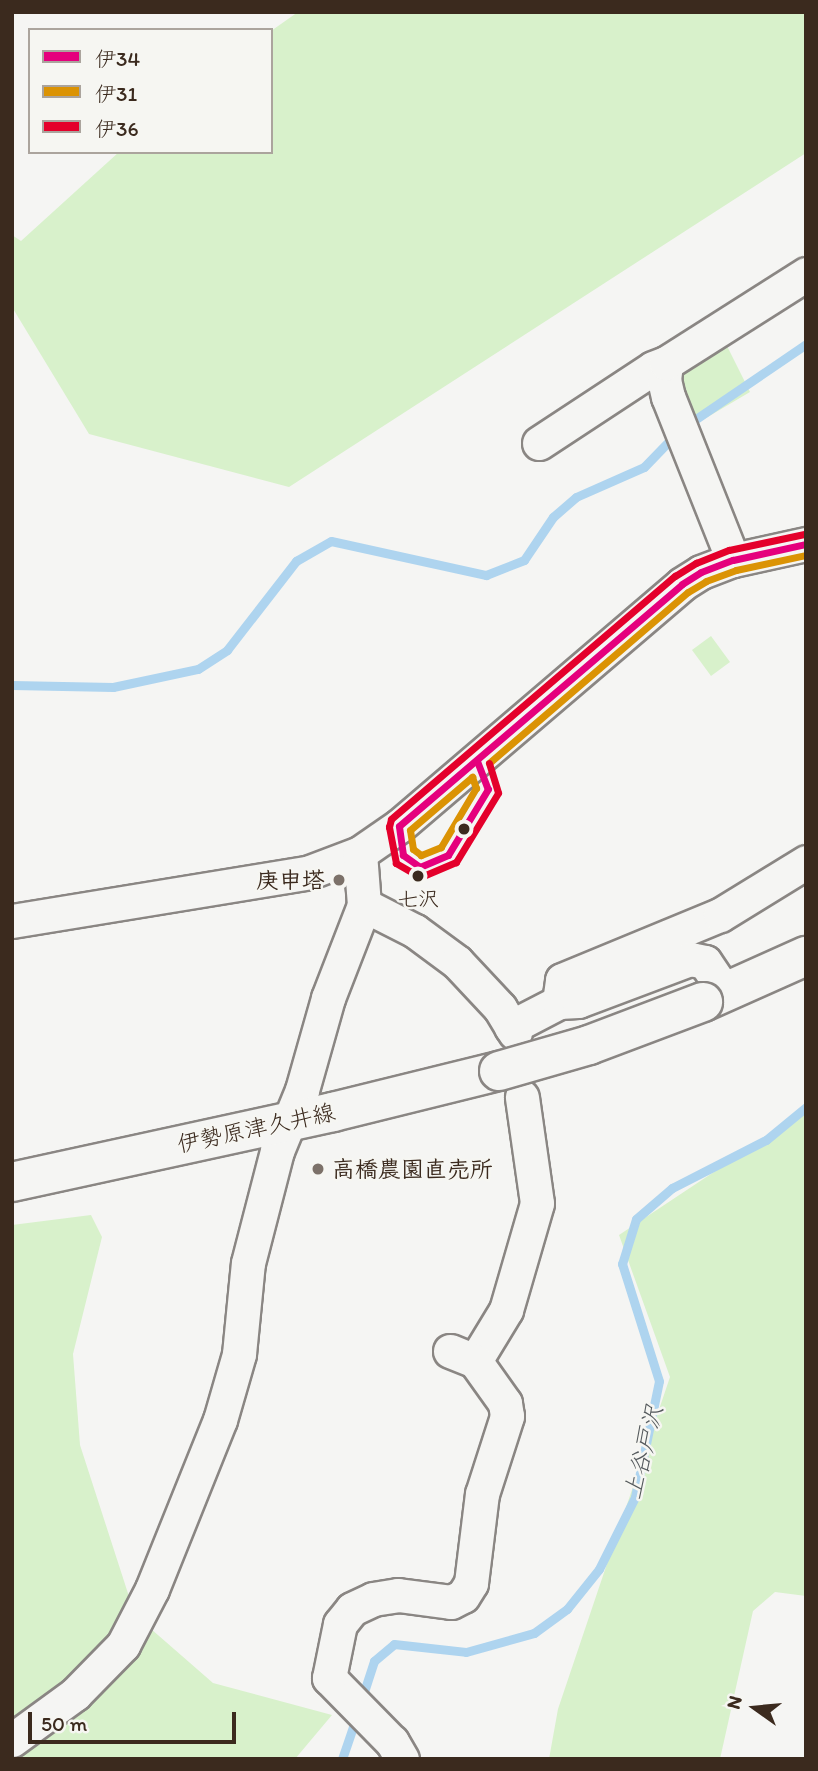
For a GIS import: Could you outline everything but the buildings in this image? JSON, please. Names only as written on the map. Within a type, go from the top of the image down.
[{"type":"main road","name":"伊勢原津久井線","points":[[12,1182],[291,1121],[511,1084],[589,1045],[725,993],[806,956]]},
{"type":"street","points":[[540,443],[653,368],[666,363],[806,274]]},
{"type":"street","points":[[666,363],[664,380],[672,407],[733,560]]},
{"type":"street","points":[[12,921],[310,872],[359,853],[399,826],[682,584],[701,572],[733,560],[806,544]]},
{"type":"street","points":[[12,1740],[75,1694],[122,1645],[152,1589],[220,1420],[239,1354],[248,1263],[277,1151],[291,1121],[328,998],[364,905],[359,853]]},
{"type":"street","points":[[559,1002],[562,980],[720,915],[806,862]]},
{"type":"street","points":[[364,905],[415,931],[457,962],[499,1008],[513,1030],[559,1002],[578,1002],[690,959],[705,962],[725,993]]},
{"type":"street","points":[[402,1759],[392,1742],[329,1678],[340,1624],[352,1609],[373,1599],[398,1595],[451,1602],[463,1596],[471,1583],[482,1494],[507,1416],[505,1403],[463,1356],[506,1310],[537,1203],[511,1084]]},
{"type":"street","points":[[12,1716],[75,1694]]},
{"type":"green space","points":[[298,12],[806,12],[806,153],[289,487],[89,434],[12,307],[12,235],[21,241],[117,154],[273,154],[273,30]]},
{"type":"green space","points":[[723,338],[750,392],[689,428],[673,371]]},
{"type":"green space","points":[[711,636],[730,662],[711,676],[692,650]]},
{"type":"green space","points":[[806,1111],[806,1596],[775,1592],[753,1611],[720,1759],[549,1759],[558,1709],[670,1377],[619,1235]]},
{"type":"green space","points":[[91,1215],[102,1237],[73,1354],[80,1445],[135,1615],[213,1683],[332,1715],[295,1759],[12,1759],[12,1225]]},
{"type":"waterway","points":[[687,425],[806,344]]},
{"type":"waterway","points":[[12,685],[113,687],[198,669],[227,650],[296,561],[331,541],[486,575],[524,560],[553,517],[576,497],[644,467],[676,434]]},
{"type":"waterway","name":"上谷戸沢","points":[[361,1701],[374,1661],[394,1644],[466,1652],[534,1633],[567,1609],[599,1569],[635,1497],[659,1381],[622,1264],[636,1219],[672,1188],[766,1140],[806,1107]]},
{"type":"waterway","name":"上谷戸沢","points":[[342,1759],[356,1718]]},
{"type":"transit line","name":"伊36","points":[[489,763],[498,793],[456,862],[420,877],[396,863],[389,827],[391,819],[675,576],[696,563],[729,550],[804,534]]},
{"type":"transit line","name":"伊34","points":[[477,761],[488,789],[448,855],[420,867],[403,855],[399,826],[682,584],[701,572],[733,560],[806,544]]},
{"type":"transit line","name":"伊31","points":[[489,763],[688,592],[706,581],[736,570],[806,555]]},
{"type":"transit line","name":"伊31","points":[[472,777],[476,788],[441,847],[421,855],[413,849],[410,830],[472,777]]},
{"type":"place","name":"七沢","points":[[418,876]]},
{"type":"place","name":"庚申塔","points":[[339,880]]},
{"type":"place","name":"高橋農園直売所","points":[[318,1169]]}]
